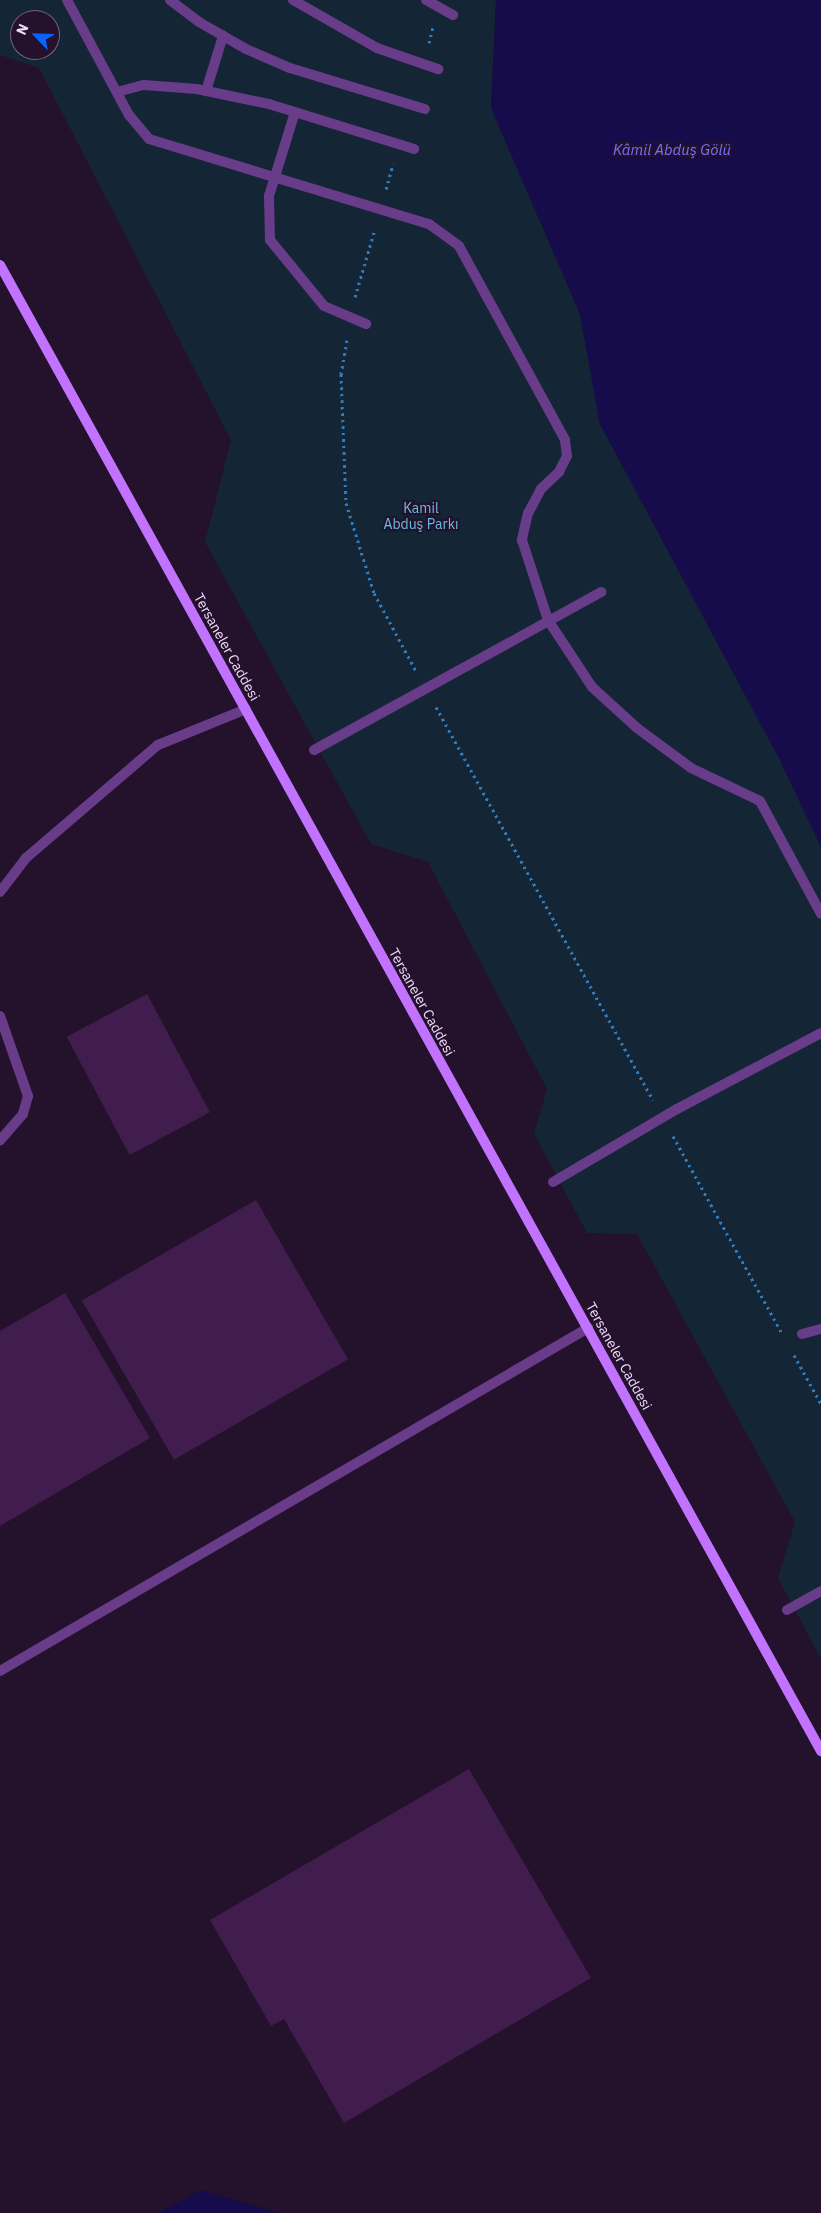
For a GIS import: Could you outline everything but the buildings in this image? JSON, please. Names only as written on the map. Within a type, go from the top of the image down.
[{"type":"main road","name":"Tersaneler Caddesi","points":[[0,265],[821,1751]]},
{"type":"street","points":[[67,0],[129,115],[150,138],[429,224],[459,246],[564,440],[567,456],[559,472],[541,489],[528,513],[522,540],[548,620],[592,687],[636,728],[691,768],[760,801],[821,914]]},
{"type":"street","points":[[170,0],[223,36],[290,68],[425,109]]},
{"type":"street","points":[[293,0],[377,48],[438,69]]},
{"type":"street","points":[[426,0],[453,15]]},
{"type":"street","points":[[206,91],[223,36]]},
{"type":"street","points":[[117,92],[144,85],[206,91],[295,112],[414,149]]},
{"type":"street","points":[[295,112],[270,196],[270,240],[324,306],[366,324]]},
{"type":"street","points":[[314,750],[601,592]]},
{"type":"street","points":[[0,892],[26,858],[158,745],[246,710]]},
{"type":"street","points":[[0,1016],[28,1096],[23,1114],[0,1140]]},
{"type":"street","points":[[553,1182],[663,1118],[821,1033]]},
{"type":"street","points":[[0,1671],[588,1328]]},
{"type":"street","points":[[802,1334],[821,1329]]},
{"type":"street","points":[[787,1610],[821,1591]]},
{"type":"path","points":[[423,64],[439,8]]},
{"type":"path","points":[[399,145],[380,209],[352,319],[341,374],[346,503],[374,593],[783,1334]]},
{"type":"path","points":[[792,1352],[821,1404]]},
{"type":"green space","name":"Kamil Abduş Parkı","points":[[0,0],[496,0],[491,108],[580,314],[600,424],[780,760],[821,847],[821,1659],[778,1578],[795,1522],[637,1234],[587,1233],[534,1134],[547,1089],[428,862],[371,844],[205,542],[231,440],[39,68],[15,60],[60,60],[60,10],[10,10],[10,58],[0,55]]},
{"type":"water","name":"Kâmil Abduş Gölü","points":[[496,0],[821,0],[821,847],[780,760],[600,424],[580,314],[491,108]]},
{"type":"water","points":[[201,2190],[276,2212],[277,2213],[159,2213]]}]
